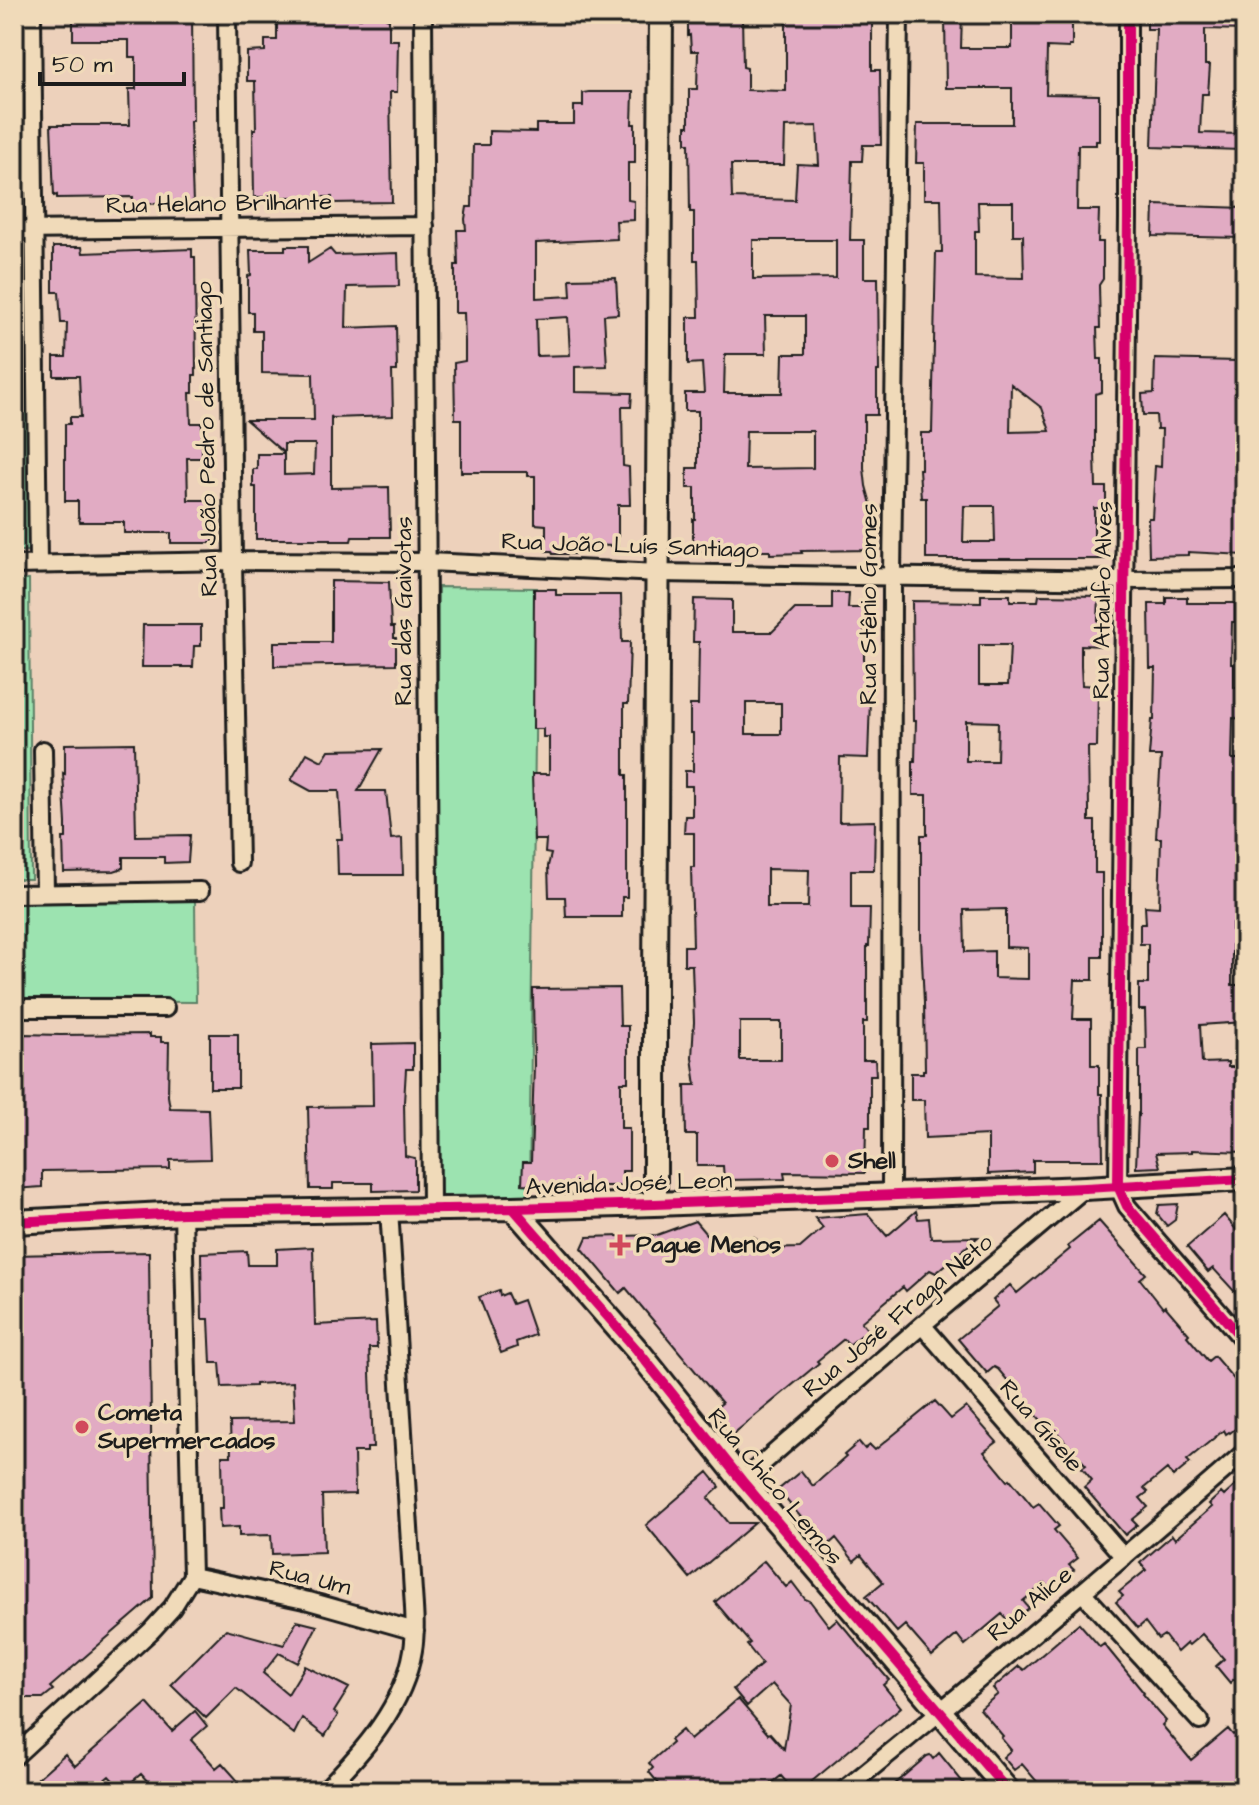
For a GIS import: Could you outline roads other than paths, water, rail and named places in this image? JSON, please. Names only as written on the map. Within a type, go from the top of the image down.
[{"type":"street","points":[[32,14],[38,564]]},
{"type":"street","name":"Rua João Pedro de Santiago","points":[[227,14],[239,863]]},
{"type":"street","name":"Rua das Gaivotas","points":[[423,14],[431,1208]]},
{"type":"street","points":[[655,1204],[661,14]]},
{"type":"street","name":"Rua Stênio Gomes","points":[[891,1195],[892,576],[899,14]]},
{"type":"street","name":"Rua Ataulfo Alves","points":[[1118,1186],[1128,14]]},
{"type":"street","name":"Rua Helano Brilhante","points":[[14,230],[425,226]]},
{"type":"street","name":"Rua João Luís Santiago","points":[[14,565],[233,561],[428,562],[659,573],[1245,579]]},
{"type":"street","points":[[43,750],[45,893]]},
{"type":"street","points":[[14,894],[200,891]]},
{"type":"street","points":[[14,1008],[165,1008]]},
{"type":"street","name":"Avenida José Leon","points":[[14,1222],[183,1213],[655,1204],[1245,1179]]},
{"type":"street","points":[[1118,1186],[1127,1206],[1245,1342]]},
{"type":"street","name":"Rua José Fraga Neto","points":[[742,1481],[1085,1188]]},
{"type":"street","name":"Rua Chico Lemos","points":[[513,1208],[637,1350],[742,1481],[1008,1791]]},
{"type":"street","points":[[324,1791],[356,1758],[397,1699],[413,1651],[415,1631],[389,1209]]},
{"type":"street","points":[[14,1757],[151,1631],[172,1608],[192,1576],[183,1213]]},
{"type":"street","name":"Rua Gisele","points":[[922,1325],[1124,1557]]},
{"type":"street","name":"Rua Alice","points":[[843,1791],[941,1712],[1245,1452]]},
{"type":"street","name":"Rua Um","points":[[192,1576],[309,1601],[415,1631]]},
{"type":"street","points":[[1082,1592],[1200,1721]]},
{"type":"place","name":"Shell","points":[[832,1161]]},
{"type":"place","name":"Pague Menos","points":[[620,1245]]},
{"type":"place","name":"Cometa Supermercados","points":[[82,1427]]}]
